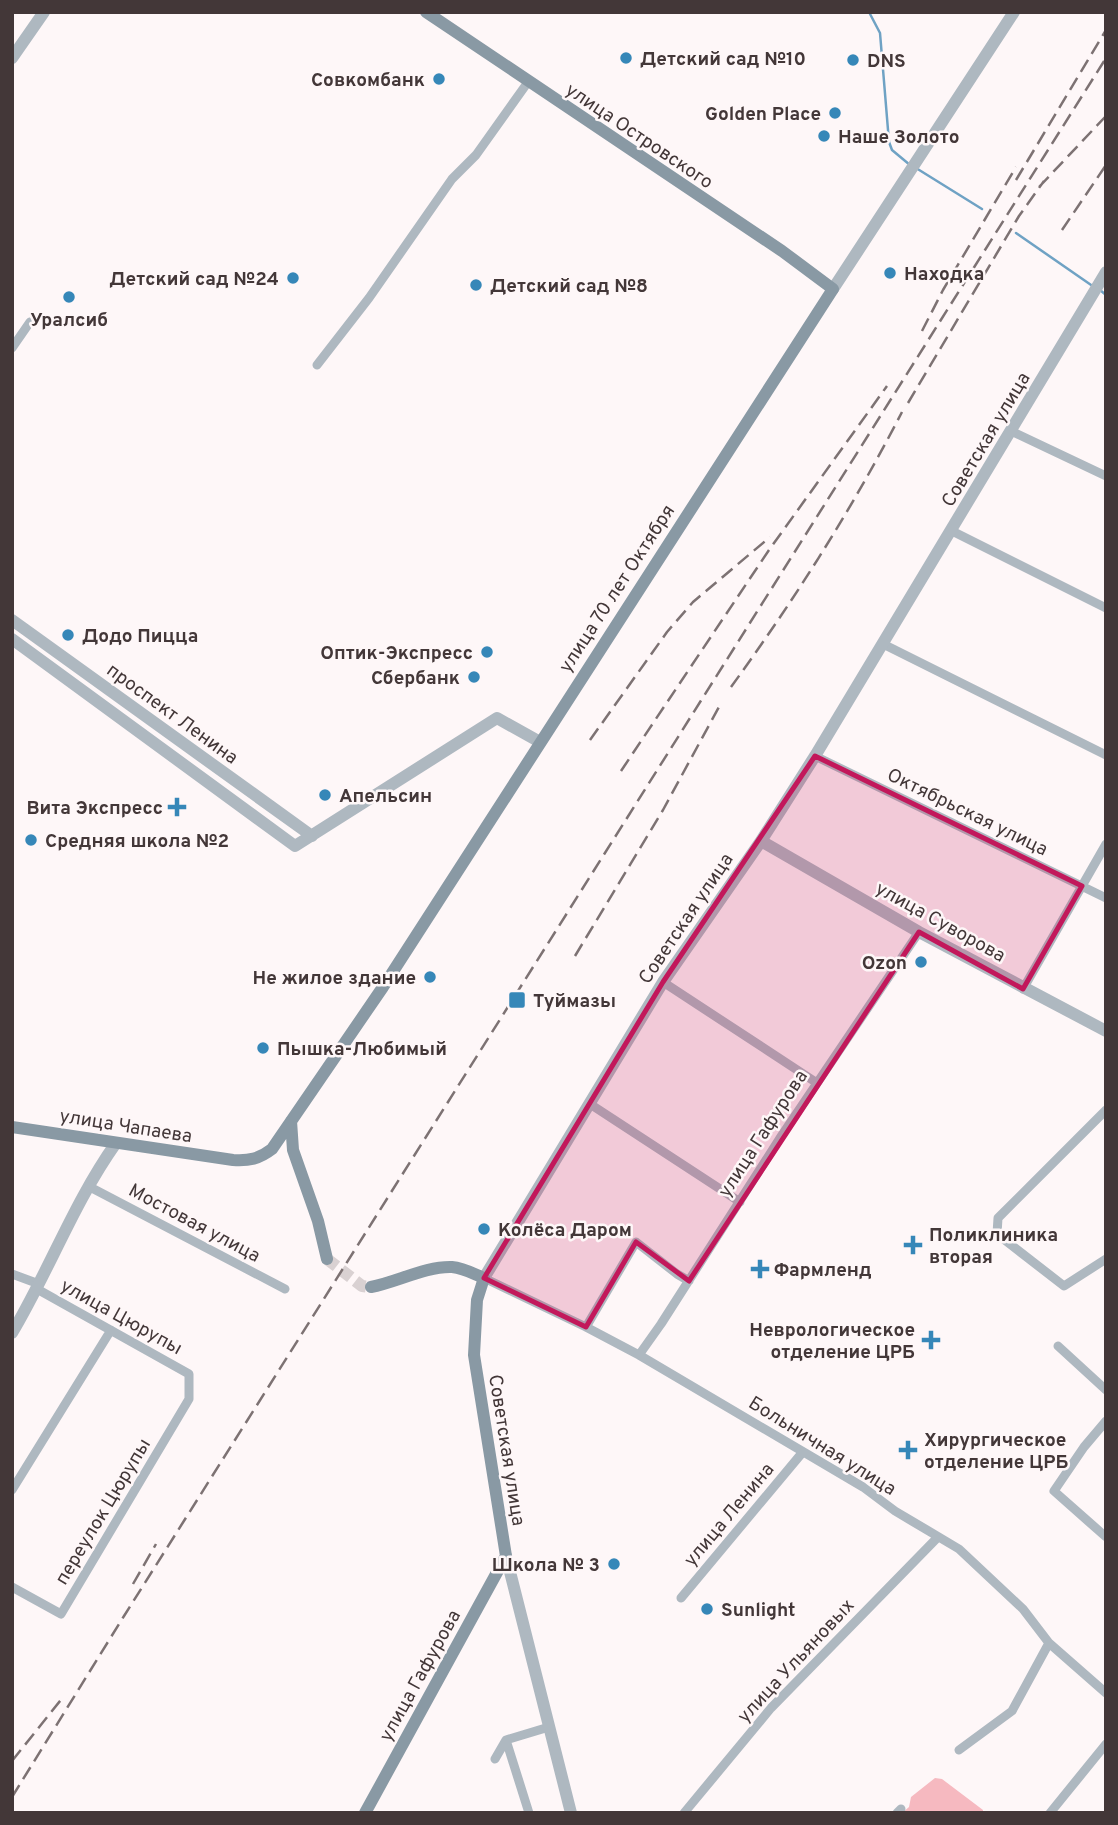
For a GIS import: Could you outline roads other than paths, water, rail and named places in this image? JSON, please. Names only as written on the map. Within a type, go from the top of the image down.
[{"type":"main road","name":"улица Островского","points":[[426,12],[782,251],[833,289]]},
{"type":"main road","name":"улица 70 лет Октября","points":[[233,1160],[250,1161],[264,1155],[279,1140],[383,986],[833,289]]},
{"type":"main road","points":[[291,1121],[293,1150],[318,1222],[327,1259]]},
{"type":"main road","name":"улица Чапаева","points":[[12,1127],[233,1160]]},
{"type":"main road","points":[[371,1287],[452,1267],[484,1278]]},
{"type":"main road","name":"Советская улица","points":[[484,1278],[477,1300],[474,1355],[506,1556]]},
{"type":"main road","name":"улица Гафурова","points":[[365,1813],[506,1556]]},
{"type":"street","points":[[13,57],[44,12]]},
{"type":"street","name":"улица 70 лет Октября","points":[[833,289],[1014,12]]},
{"type":"street","points":[[317,365],[369,299],[452,179],[475,155],[528,82]]},
{"type":"street","name":"Советская улица","points":[[484,1278],[663,982],[761,841],[815,756],[1099,282]]},
{"type":"street","points":[[12,348],[30,322]]},
{"type":"street","points":[[1011,431],[1106,476]]},
{"type":"street","points":[[952,531],[1106,608]]},
{"type":"street","name":"проспект Ленина","points":[[12,620],[312,836],[295,846],[12,639]]},
{"type":"street","points":[[883,644],[1106,755]]},
{"type":"street","points":[[312,836],[497,718],[540,742]]},
{"type":"street","name":"Октябрьская улица","points":[[815,756],[1106,898]]},
{"type":"street","name":"улица Суворова","points":[[761,841],[919,932],[1106,1031]]},
{"type":"street","points":[[1023,989],[1106,844]]},
{"type":"street","name":"улица Гафурова","points":[[639,1355],[919,932]]},
{"type":"street","points":[[663,982],[817,1083]]},
{"type":"street","points":[[590,1104],[740,1202]]},
{"type":"street","points":[[1106,1110],[998,1218],[997,1234],[1064,1286],[1106,1259]]},
{"type":"street","points":[[12,1333],[88,1186],[116,1143]]},
{"type":"street","name":"Мостовая улица","points":[[88,1186],[285,1289]]},
{"type":"street","points":[[586,1327],[636,1242],[677,1275],[689,1281]]},
{"type":"street","name":"улица Цюрупы","points":[[12,1274],[38,1286],[189,1374]]},
{"type":"street","name":"Больничная улица","points":[[484,1278],[639,1355],[863,1488],[959,1549],[1023,1609],[1049,1643],[1106,1693]]},
{"type":"street","points":[[12,1490],[111,1330]]},
{"type":"street","points":[[1058,1346],[1106,1390]]},
{"type":"street","name":"переулок Цюрупы","points":[[12,1587],[61,1614],[189,1399],[189,1374]]},
{"type":"street","points":[[1106,1421],[1084,1447],[1054,1491],[1106,1537]]},
{"type":"street","name":"улица Ленина","points":[[681,1598],[802,1453]]},
{"type":"street","name":"улица Ульяновых","points":[[684,1813],[771,1708],[937,1537]]},
{"type":"street","name":"Советская улица","points":[[506,1556],[571,1813]]},
{"type":"street","points":[[959,1750],[1012,1711],[1049,1643]]},
{"type":"street","points":[[495,1759],[506,1740],[549,1727]]},
{"type":"street","points":[[506,1740],[529,1813]]},
{"type":"street","points":[[1050,1813],[1106,1744]]},
{"type":"waterway","points":[[869,12],[880,33],[889,142],[892,150],[910,165]]},
{"type":"waterway","points":[[916,168],[982,209]]},
{"type":"waterway","points":[[1016,233],[1094,287]]},
{"type":"waterway","points":[[1100,290],[1106,295]]},
{"type":"tunnel","points":[[327,1259],[362,1286],[371,1287]]},
{"type":"railway","points":[[1016,180],[1106,30]]},
{"type":"railway","points":[[12,1797],[1106,58]]},
{"type":"railway","points":[[1039,187],[1106,116]]},
{"type":"railway","points":[[1062,230],[1106,165]]},
{"type":"railway","points":[[922,331],[943,290],[1016,167]]},
{"type":"railway","points":[[908,403],[1019,216],[1044,181]]},
{"type":"railway","points":[[621,771],[769,550],[887,386]]},
{"type":"railway","points":[[731,687],[822,553],[902,412]]},
{"type":"railway","points":[[590,740],[667,632],[693,602],[770,537]]},
{"type":"railway","points":[[575,956],[663,810],[720,705]]},
{"type":"railway","points":[[133,1584],[156,1544]]},
{"type":"railway","points":[[12,1761],[64,1696]]},
{"type":"place","name":"Детский сад №10","points":[[626,58]]},
{"type":"place","name":"DNS","points":[[853,60]]},
{"type":"place","name":"Совкомбанк","points":[[439,79]]},
{"type":"place","name":"Golden Place","points":[[835,113]]},
{"type":"place","name":"Наше Золото","points":[[824,136]]},
{"type":"place","name":"Находка","points":[[890,273]]},
{"type":"place","name":"Детский сад №24","points":[[293,278]]},
{"type":"place","name":"Детский сад №8","points":[[476,285]]},
{"type":"place","name":"Уралсиб","points":[[69,297]]},
{"type":"place","name":"Додо Пицца","points":[[68,635]]},
{"type":"place","name":"Оптик-Экспресс","points":[[487,652]]},
{"type":"place","name":"Сбербанк","points":[[474,677]]},
{"type":"place","name":"Апельсин","points":[[325,795]]},
{"type":"place","name":"Вита Экспресс","points":[[177,807]]},
{"type":"place","name":"Средняя школа №2","points":[[31,840]]},
{"type":"place","name":"Ozon","points":[[921,962]]},
{"type":"place","name":"Не жилое здание","points":[[430,977]]},
{"type":"place","name":"Туймазы","points":[[517,1000]]},
{"type":"place","name":"Пышка-Любимый","points":[[263,1048]]},
{"type":"place","name":"Колёса Даром","points":[[484,1229]]},
{"type":"place","name":"Поликлиника вторая","points":[[913,1245]]},
{"type":"place","name":"Фармленд","points":[[760,1269]]},
{"type":"place","name":"Неврологическое отделение ЦРБ","points":[[931,1340]]},
{"type":"place","name":"Хирургическое отделение ЦРБ","points":[[908,1450]]},
{"type":"place","name":"Школа № 3","points":[[614,1564]]},
{"type":"place","name":"Sunlight","points":[[707,1609]]}]
